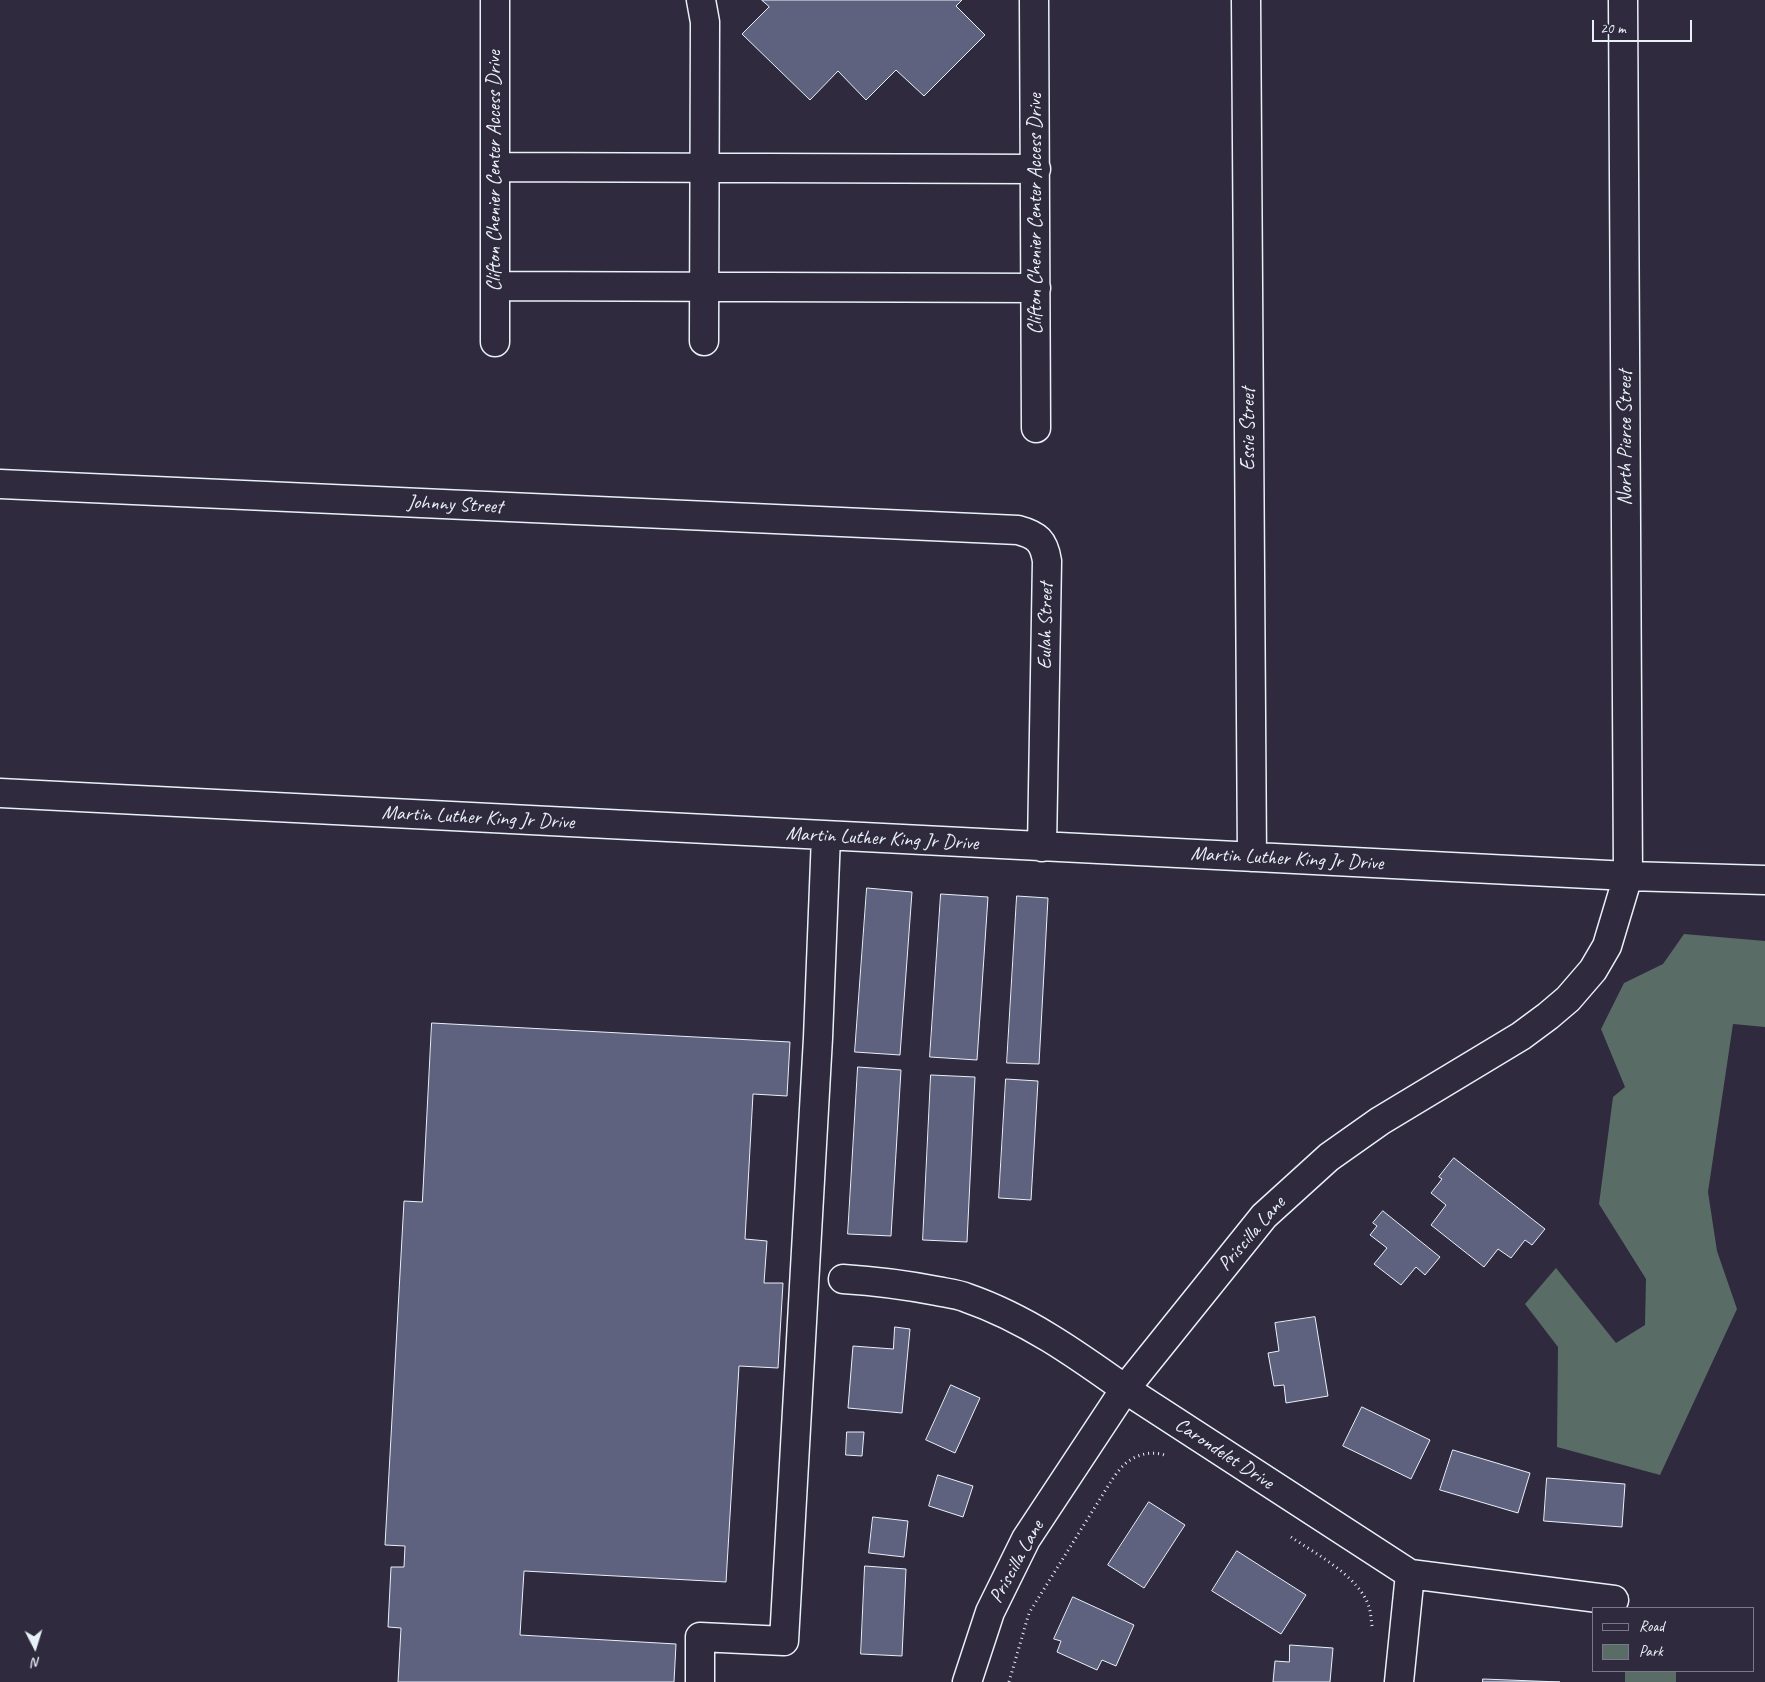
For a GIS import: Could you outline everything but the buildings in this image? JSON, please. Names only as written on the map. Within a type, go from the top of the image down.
[{"type":"street","name":"Clifton Chenier Center Access Drive","points":[[495,0],[495,342]]},
{"type":"street","points":[[700,0],[705,22],[704,341]]},
{"type":"street","name":"Clifton Chenier Center Access Drive","points":[[1034,0],[1036,428]]},
{"type":"street","name":"Essie Street","points":[[1246,0],[1252,857]]},
{"type":"street","name":"North Pierce Street","points":[[1623,0],[1628,876]]},
{"type":"street","points":[[495,167],[1036,169]]},
{"type":"street","points":[[495,286],[1036,288]]},
{"type":"street","name":"Johnny Street","points":[[0,484],[909,525]]},
{"type":"street","name":"Eulah Street","points":[[909,525],[1018,530],[1040,540],[1046,551],[1042,847]]},
{"type":"street","name":"Martin Luther King Jr Drive","points":[[0,793],[1628,876],[1765,880]]},
{"type":"street","points":[[700,1682],[700,1637],[784,1641],[818,1038],[826,836]]},
{"type":"street","name":"Priscilla Lane","points":[[967,1682],[990,1612],[1026,1539],[1125,1390],[1264,1216],[1329,1157],[1380,1121],[1521,1036],[1568,999],[1594,970],[1607,946],[1628,876]]},
{"type":"street","name":"Carondelet Drive","points":[[843,1279],[902,1284],[966,1297],[1034,1329],[1080,1356],[1125,1390],[1410,1574],[1614,1600]]},
{"type":"street","points":[[1399,1682],[1410,1574]]},
{"type":"path","points":[[1009,1682],[1029,1613],[1110,1483],[1125,1464],[1143,1453],[1162,1454],[1168,1457]]},
{"type":"path","points":[[1290,1536],[1352,1581],[1369,1607],[1372,1628]]},
{"type":"green space","points":[[1684,934],[1765,941],[1765,1027],[1733,1024],[1708,1192],[1717,1251],[1737,1309],[1660,1475],[1557,1447],[1558,1347],[1525,1304],[1556,1268],[1616,1343],[1645,1325],[1646,1279],[1599,1204],[1613,1097],[1625,1087],[1601,1029],[1624,983],[1663,964]]},
{"type":"green space","points":[[1625,1672],[1676,1672],[1676,1682],[1625,1682]]}]
